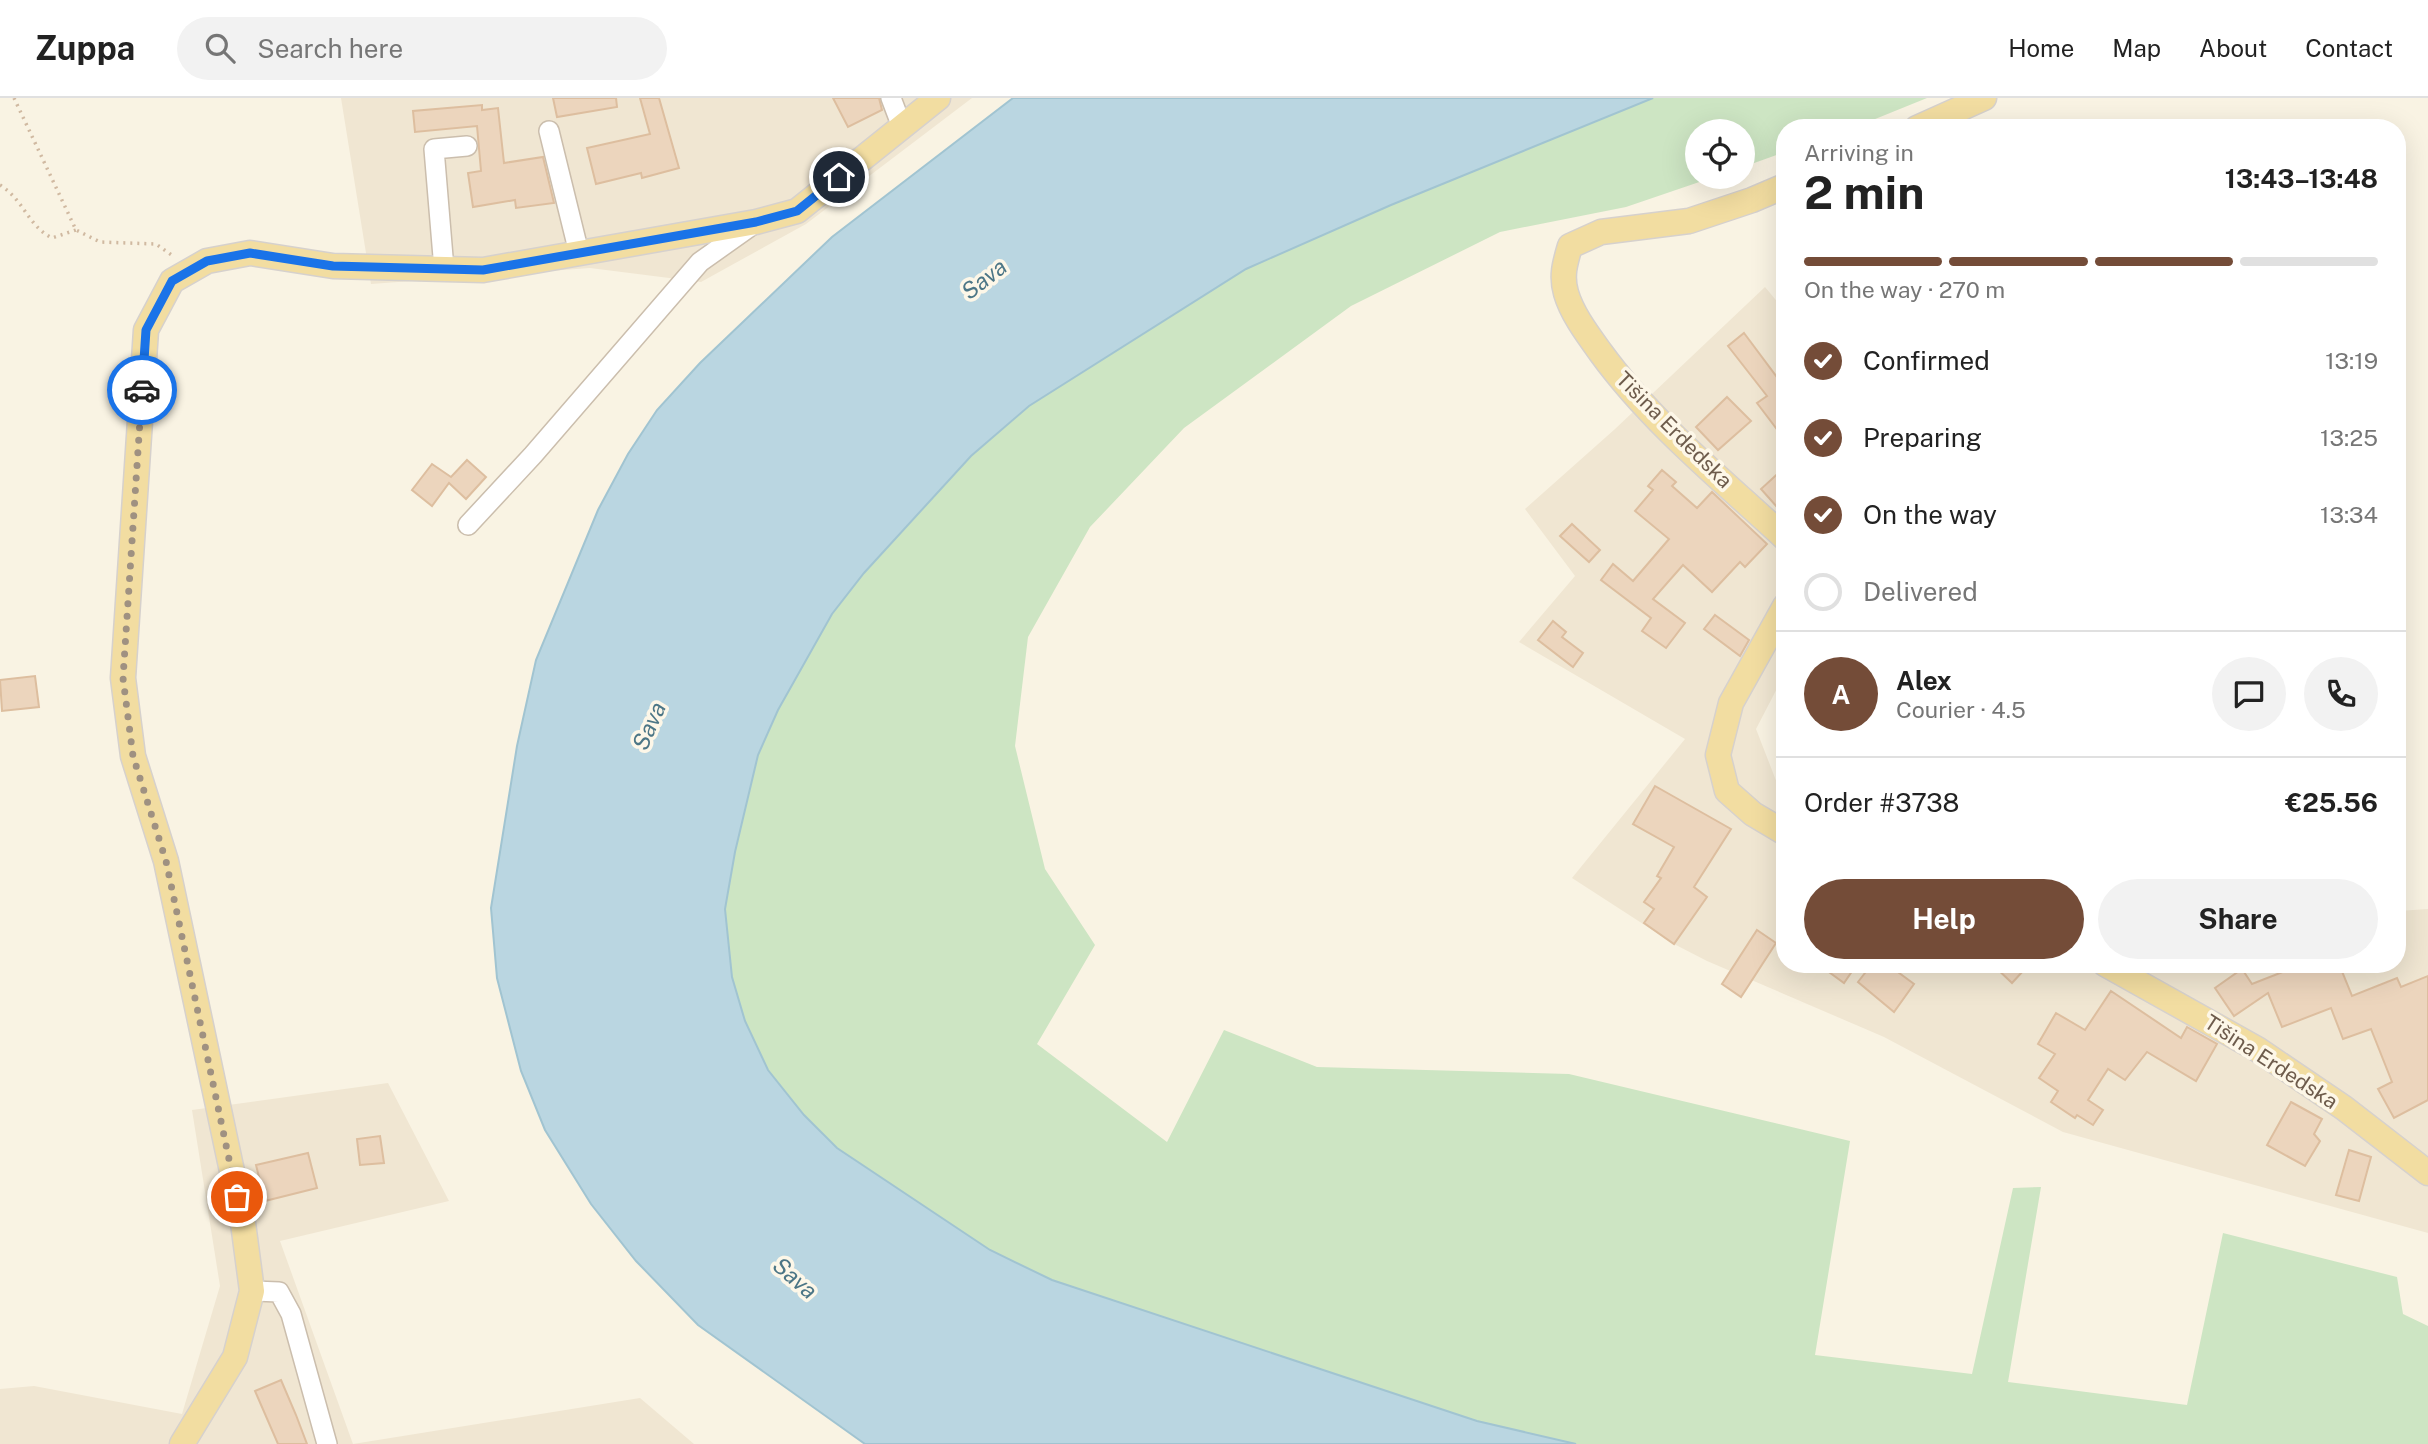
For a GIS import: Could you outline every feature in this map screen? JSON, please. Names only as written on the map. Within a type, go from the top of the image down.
[{"type":"main road","points":[[183,1444],[235,1357],[252,1291],[243,1223],[166,861],[133,756],[123,678],[146,330],[172,281],[207,261],[250,253],[333,266],[483,270],[756,222],[797,211],[938,98]]},
{"type":"main road","points":[[1937,119],[1984,98]]},
{"type":"main road","name":"Tišina Erdedska","points":[[1776,190],[1689,221],[1601,232],[1570,246],[1563,271],[1566,294],[1584,330],[1621,381],[1656,419],[1776,530]]},
{"type":"main road","points":[[1776,622],[1731,704],[1718,755],[1727,791],[1753,814],[1776,828]]},
{"type":"main road","name":"Tišina Erdedska","points":[[2121,973],[2257,1049],[2344,1108],[2428,1173]]},
{"type":"lane","points":[[891,98],[902,127]]},
{"type":"lane","points":[[549,131],[579,253]]},
{"type":"lane","points":[[444,269],[434,149],[467,146]]},
{"type":"lane","points":[[468,526],[700,262],[756,222]]},
{"type":"lane","points":[[252,1291],[279,1292],[291,1314],[327,1444]]},
{"type":"path","points":[[14,98],[76,230],[100,242],[156,244],[191,270]]},
{"type":"path","points":[[0,185],[10,191],[28,213],[37,230],[52,238],[76,230]]},
{"type":"shaded area","points":[[341,98],[972,98],[806,224],[701,282],[590,268],[371,284]]},
{"type":"shaded area","points":[[1765,287],[1776,300],[1776,690],[1756,729],[1776,780],[1776,973],[2406,973],[2406,910],[2428,909],[2428,1233],[2063,1132],[1884,1037],[1707,961],[1674,944],[1572,878],[1685,739],[1519,642],[1575,576],[1525,509],[1615,429]]},
{"type":"shaded area","points":[[388,1083],[449,1201],[280,1241],[353,1444],[0,1444],[0,1389],[34,1386],[182,1414],[220,1286],[192,1110]]},
{"type":"shaded area","points":[[640,1398],[694,1444],[353,1444]]},
{"type":"green space","points":[[1653,98],[1927,98],[1875,119],[1776,119],[1776,155],[1755,163],[1755,119],[1685,119],[1685,187],[1626,207],[1500,232],[1351,306],[1184,428],[1090,527],[1028,637],[1015,746],[1045,869],[1095,945],[1037,1044],[1167,1142],[1224,1030],[1317,1067],[1569,1074],[1850,1141],[1815,1355],[1972,1374],[2013,1188],[2041,1187],[2008,1382],[2187,1405],[2223,1233],[2397,1277],[2403,1314],[2428,1326],[2428,1444],[1576,1444],[1477,1421],[1052,1280],[990,1250],[837,1148],[804,1115],[768,1070],[745,1021],[732,976],[725,909],[735,852],[758,755],[778,710],[832,614],[864,573],[971,456],[1029,406],[1246,269],[1391,205]]},
{"type":"water","name":"Sava","points":[[1013,98],[1653,98],[1391,205],[1246,269],[1029,406],[971,456],[864,573],[832,614],[778,710],[758,755],[735,852],[725,909],[732,977],[745,1021],[768,1070],[804,1115],[837,1148],[990,1250],[1052,1280],[1477,1421],[1576,1444],[865,1444],[698,1325],[636,1261],[591,1204],[545,1130],[521,1071],[497,978],[491,908],[517,746],[536,660],[598,510],[628,454],[657,410],[700,363],[832,237]]},
{"type":"building","points":[[553,98],[616,98],[617,107],[557,117]]},
{"type":"building","points":[[640,98],[659,98],[679,168],[642,178],[641,173],[596,184],[587,148],[650,134]]},
{"type":"building","points":[[833,98],[879,98],[882,110],[848,127]]},
{"type":"building","points":[[482,105],[482,110],[498,108],[504,163],[543,157],[554,203],[516,208],[515,200],[473,207],[468,173],[481,171],[477,126],[415,132],[413,111]]},
{"type":"building","points":[[1744,333],[1776,376],[1776,428],[1757,403],[1767,396],[1728,346]]},
{"type":"building","points":[[1727,397],[1751,421],[1718,450],[1696,427]]},
{"type":"building","points":[[467,460],[486,477],[466,499],[449,483],[432,506],[412,490],[432,464],[451,477]]},
{"type":"building","points":[[1662,470],[1676,482],[1672,486],[1697,508],[1712,492],[1767,544],[1745,567],[1740,562],[1712,592],[1683,565],[1653,599],[1685,623],[1666,648],[1642,631],[1651,618],[1601,580],[1613,564],[1633,581],[1669,539],[1635,511],[1653,490],[1648,486]]},
{"type":"building","points":[[1776,475],[1776,506],[1761,489]]},
{"type":"building","points":[[1572,524],[1600,550],[1589,562],[1560,536]]},
{"type":"building","points":[[1715,615],[1749,640],[1740,656],[1704,629]]},
{"type":"building","points":[[1553,621],[1566,632],[1562,637],[1583,653],[1573,667],[1538,640]]},
{"type":"building","points":[[35,676],[39,707],[2,711],[0,680]]},
{"type":"building","points":[[1655,786],[1731,829],[1694,887],[1707,897],[1674,944],[1644,923],[1654,909],[1644,902],[1661,878],[1657,876],[1674,847],[1633,824]]},
{"type":"building","points":[[1757,930],[1776,943],[1741,997],[1722,984]]},
{"type":"building","points":[[1830,973],[1851,973],[1844,983]]},
{"type":"building","points":[[1865,973],[1899,973],[1914,984],[1894,1012],[1858,982]]},
{"type":"building","points":[[2001,973],[2021,973],[2012,983]]},
{"type":"building","points":[[2236,973],[2245,973],[2252,984],[2280,973],[2343,973],[2352,996],[2397,978],[2401,987],[2428,976],[2428,1100],[2394,1118],[2378,1089],[2392,1082],[2371,1029],[2343,1039],[2331,1008],[2282,1027],[2268,993],[2234,1016],[2215,988]]},
{"type":"building","points":[[2111,991],[2181,1038],[2187,1027],[2217,1044],[2196,1081],[2147,1052],[2125,1080],[2108,1069],[2088,1100],[2103,1110],[2093,1125],[2077,1115],[2075,1118],[2051,1102],[2058,1091],[2039,1078],[2055,1054],[2038,1044],[2056,1013],[2085,1030]]},
{"type":"building","points":[[2291,1102],[2322,1119],[2314,1134],[2320,1141],[2305,1166],[2267,1145]]},
{"type":"building","points":[[380,1136],[384,1163],[360,1165],[357,1139]]},
{"type":"building","points":[[2349,1150],[2371,1157],[2359,1201],[2336,1195]]},
{"type":"building","points":[[308,1153],[317,1188],[265,1201],[256,1165]]},
{"type":"building","points":[[281,1380],[307,1444],[278,1444],[255,1391]]},
{"type":"way so far","points":[[142,390],[123,678],[133,756],[166,861],[237,1197]]},
{"type":"route","points":[[142,390],[146,330],[172,281],[207,261],[250,253],[333,266],[483,270],[756,222],[797,211],[839,177]]}]
